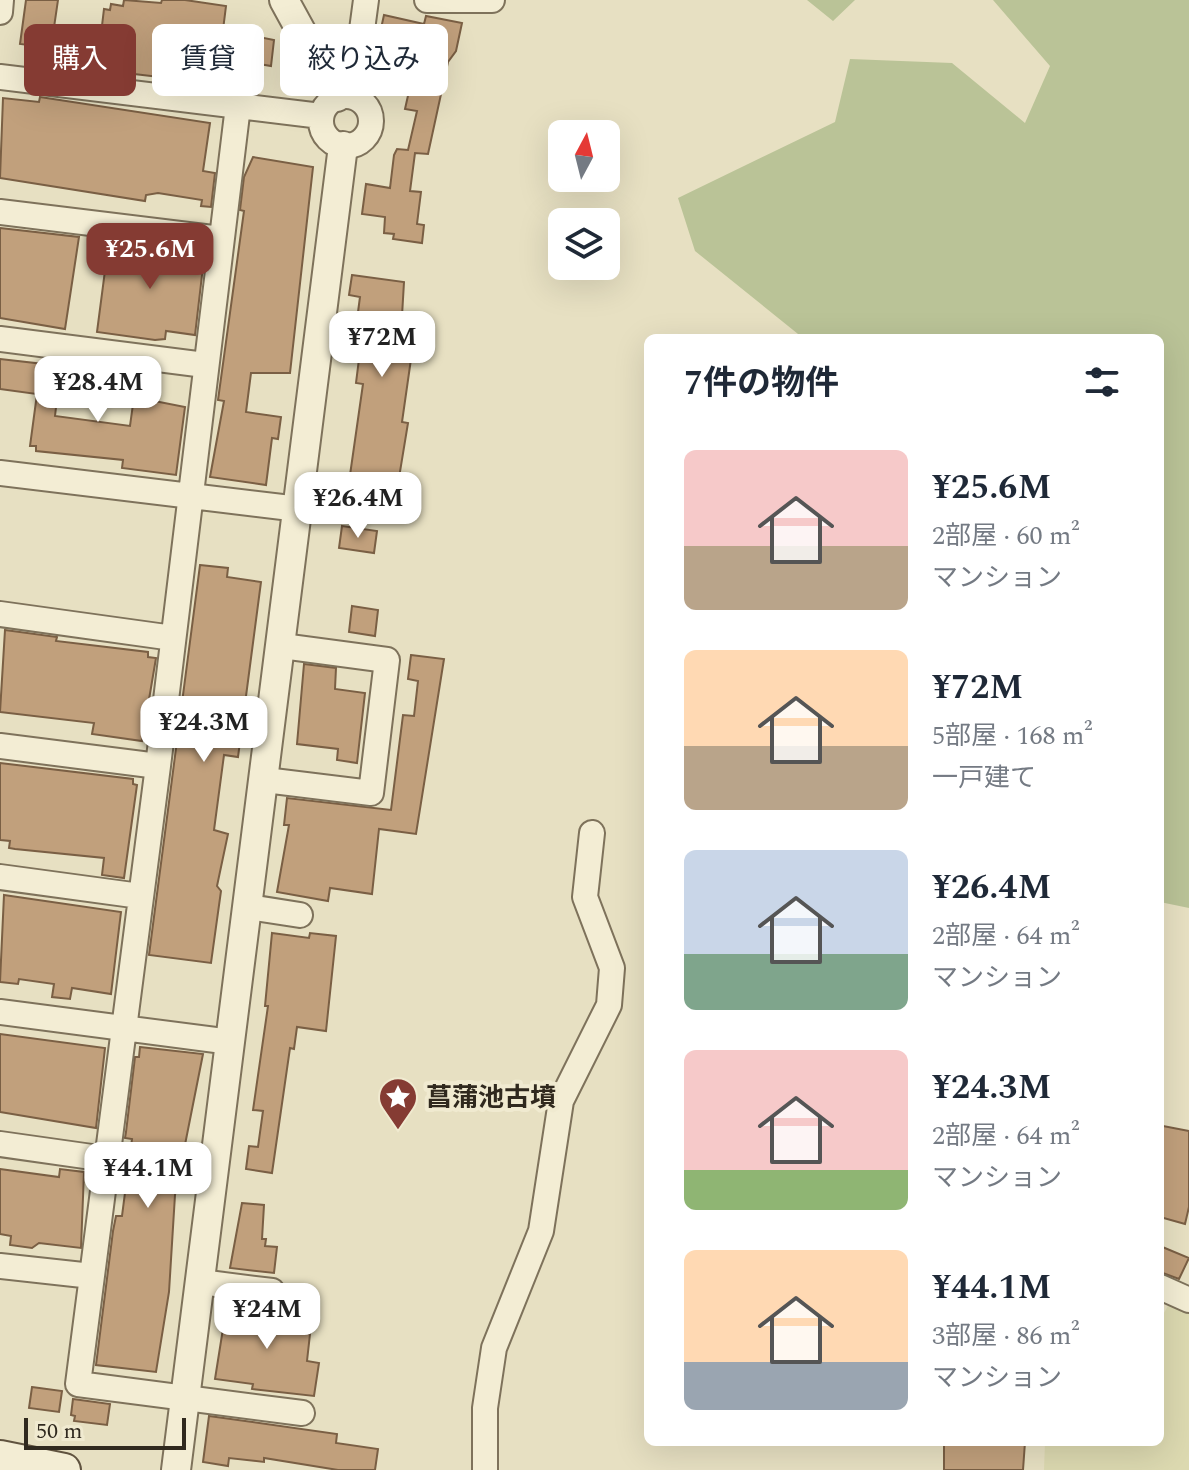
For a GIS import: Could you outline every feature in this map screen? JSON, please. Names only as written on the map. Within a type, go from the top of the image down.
[{"type":"main road","points":[[0,1457],[64,1470]]},
{"type":"street","points":[[0,12],[1,0]]},
{"type":"street","points":[[284,0],[337,103]]},
{"type":"street","points":[[0,77],[238,106],[337,103],[370,114],[369,130],[359,142],[343,146],[328,139],[337,103],[366,0]]},
{"type":"street","points":[[427,0],[492,0]]},
{"type":"street","points":[[238,106],[158,766],[78,1384],[302,1413]]},
{"type":"street","points":[[176,1470],[343,146]]},
{"type":"street","points":[[0,212],[221,239]]},
{"type":"street","points":[[0,339],[205,365]]},
{"type":"street","points":[[0,473],[299,509]]},
{"type":"street","points":[[0,614],[173,638]]},
{"type":"street","points":[[265,780],[371,793],[387,660],[282,646]]},
{"type":"street","points":[[0,746],[158,766]]},
{"type":"street","points":[[485,1470],[485,1408],[494,1348],[541,1231],[561,1101],[609,1005],[612,968],[585,897],[584,876],[592,833]]},
{"type":"street","points":[[0,877],[140,896]]},
{"type":"street","points":[[249,907],[300,915]]},
{"type":"street","points":[[0,1012],[231,1042]]},
{"type":"street","points":[[0,1144],[106,1159]]},
{"type":"street","points":[[0,1266],[92,1276]]},
{"type":"street","points":[[200,1282],[272,1291]]},
{"type":"street","points":[[1164,1289],[1189,1300]]},
{"type":"shaded area","points":[[1169,1304],[1189,1313],[1189,1470],[1044,1470],[1045,1446],[1164,1446],[1164,1313]]},
{"type":"green space","points":[[807,0],[855,0],[833,21]]},
{"type":"green space","points":[[993,0],[1189,0],[1189,908],[1164,903],[1164,334],[798,334],[695,251],[678,198],[835,122],[850,59],[952,63],[1025,123],[1050,66]]},
{"type":"building","points":[[26,0],[58,0],[54,24],[24,24],[24,45],[20,44]]},
{"type":"building","points":[[124,0],[161,3],[162,0],[185,0],[226,6],[224,24],[152,24],[152,76],[136,74],[136,24],[102,24],[104,9],[110,10],[111,4],[123,6]]},
{"type":"building","points":[[384,15],[424,24],[382,24]]},
{"type":"building","points":[[426,16],[462,23],[456,51],[448,62],[448,24],[424,24]]},
{"type":"building","points":[[264,38],[274,40],[271,66],[264,65]]},
{"type":"building","points":[[408,96],[441,96],[428,154],[415,153],[410,191],[421,192],[417,224],[424,225],[422,243],[393,239],[394,234],[384,233],[385,217],[362,214],[366,184],[390,188],[394,155],[397,149],[408,150],[417,111],[405,109]]},
{"type":"building","points":[[40,97],[210,123],[203,171],[215,173],[211,207],[201,206],[202,200],[158,193],[146,195],[145,201],[0,178],[3,98],[39,102]]},
{"type":"building","points":[[253,157],[313,167],[290,373],[251,373],[246,412],[281,417],[278,439],[272,438],[266,485],[210,477],[224,401],[218,400],[244,211],[240,210],[244,177]]},
{"type":"building","points":[[0,228],[79,237],[65,329],[0,318]]},
{"type":"building","points":[[109,240],[199,251],[198,257],[204,258],[195,335],[166,331],[165,339],[155,340],[97,332]]},
{"type":"building","points":[[352,275],[404,282],[402,316],[423,319],[418,353],[412,352],[402,422],[408,423],[397,490],[380,488],[380,484],[361,481],[362,477],[350,475],[363,384],[356,383],[361,343],[354,342],[360,297],[349,295]]},
{"type":"building","points":[[0,359],[61,366],[55,416],[130,426],[134,397],[185,407],[176,475],[122,468],[123,460],[36,451],[36,446],[30,446],[37,394],[0,389]]},
{"type":"building","points":[[342,526],[377,531],[374,553],[339,548]]},
{"type":"building","points":[[200,565],[228,568],[227,577],[261,582],[238,757],[224,755],[214,830],[228,834],[217,886],[221,891],[211,963],[149,955]]},
{"type":"building","points":[[352,606],[378,610],[375,636],[349,632]]},
{"type":"building","points":[[5,630],[57,637],[56,641],[148,652],[148,657],[156,658],[142,741],[92,734],[94,723],[0,712]]},
{"type":"building","points":[[411,655],[444,659],[416,834],[379,829],[372,894],[330,888],[328,901],[277,892],[289,825],[284,825],[287,798],[391,810],[403,715],[414,716],[418,681],[408,679]]},
{"type":"building","points":[[304,664],[336,668],[335,689],[365,693],[357,763],[337,760],[338,749],[297,744]]},
{"type":"building","points":[[0,763],[133,779],[133,784],[137,785],[124,878],[102,875],[104,858],[9,848],[10,841],[0,840]]},
{"type":"building","points":[[4,895],[121,912],[111,994],[72,988],[70,999],[52,997],[54,984],[19,979],[18,984],[0,982]]},
{"type":"building","points":[[272,933],[309,938],[310,933],[336,936],[326,1031],[297,1027],[294,1049],[290,1048],[272,1173],[246,1169],[249,1146],[258,1147],[263,1111],[253,1110],[268,1006],[265,1006]]},
{"type":"building","points":[[0,1034],[105,1048],[96,1128],[0,1112]]},
{"type":"building","points":[[140,1047],[203,1054],[175,1195],[169,1292],[156,1372],[96,1365],[113,1231],[116,1216],[122,1216],[132,1139],[125,1138],[135,1057],[139,1057]]},
{"type":"building","points":[[1164,1126],[1189,1131],[1189,1207],[1185,1224],[1164,1218]]},
{"type":"building","points":[[0,1169],[59,1177],[60,1169],[84,1172],[81,1248],[39,1243],[32,1248],[10,1245],[11,1236],[0,1234]]},
{"type":"building","points":[[242,1203],[264,1205],[262,1239],[266,1239],[265,1246],[277,1247],[274,1273],[230,1268]]},
{"type":"building","points":[[1164,1248],[1189,1258],[1179,1279],[1164,1273]]},
{"type":"building","points":[[241,1305],[301,1309],[300,1323],[306,1324],[305,1333],[310,1334],[307,1361],[319,1363],[314,1396],[252,1389],[253,1384],[215,1379],[225,1316],[230,1316],[231,1309],[241,1311]]},
{"type":"building","points":[[32,1387],[62,1391],[59,1412],[29,1408]]},
{"type":"building","points":[[73,1399],[110,1404],[107,1425],[74,1421],[75,1416],[71,1415]]},
{"type":"building","points":[[209,1416],[337,1434],[336,1443],[378,1449],[375,1470],[338,1470],[264,1458],[264,1462],[229,1458],[228,1466],[203,1462]]},
{"type":"building","points":[[944,1446],[1025,1446],[1023,1470],[944,1470]]},
{"type":"place","name":"菖蒲池古墳","points":[[398,1131]]}]
